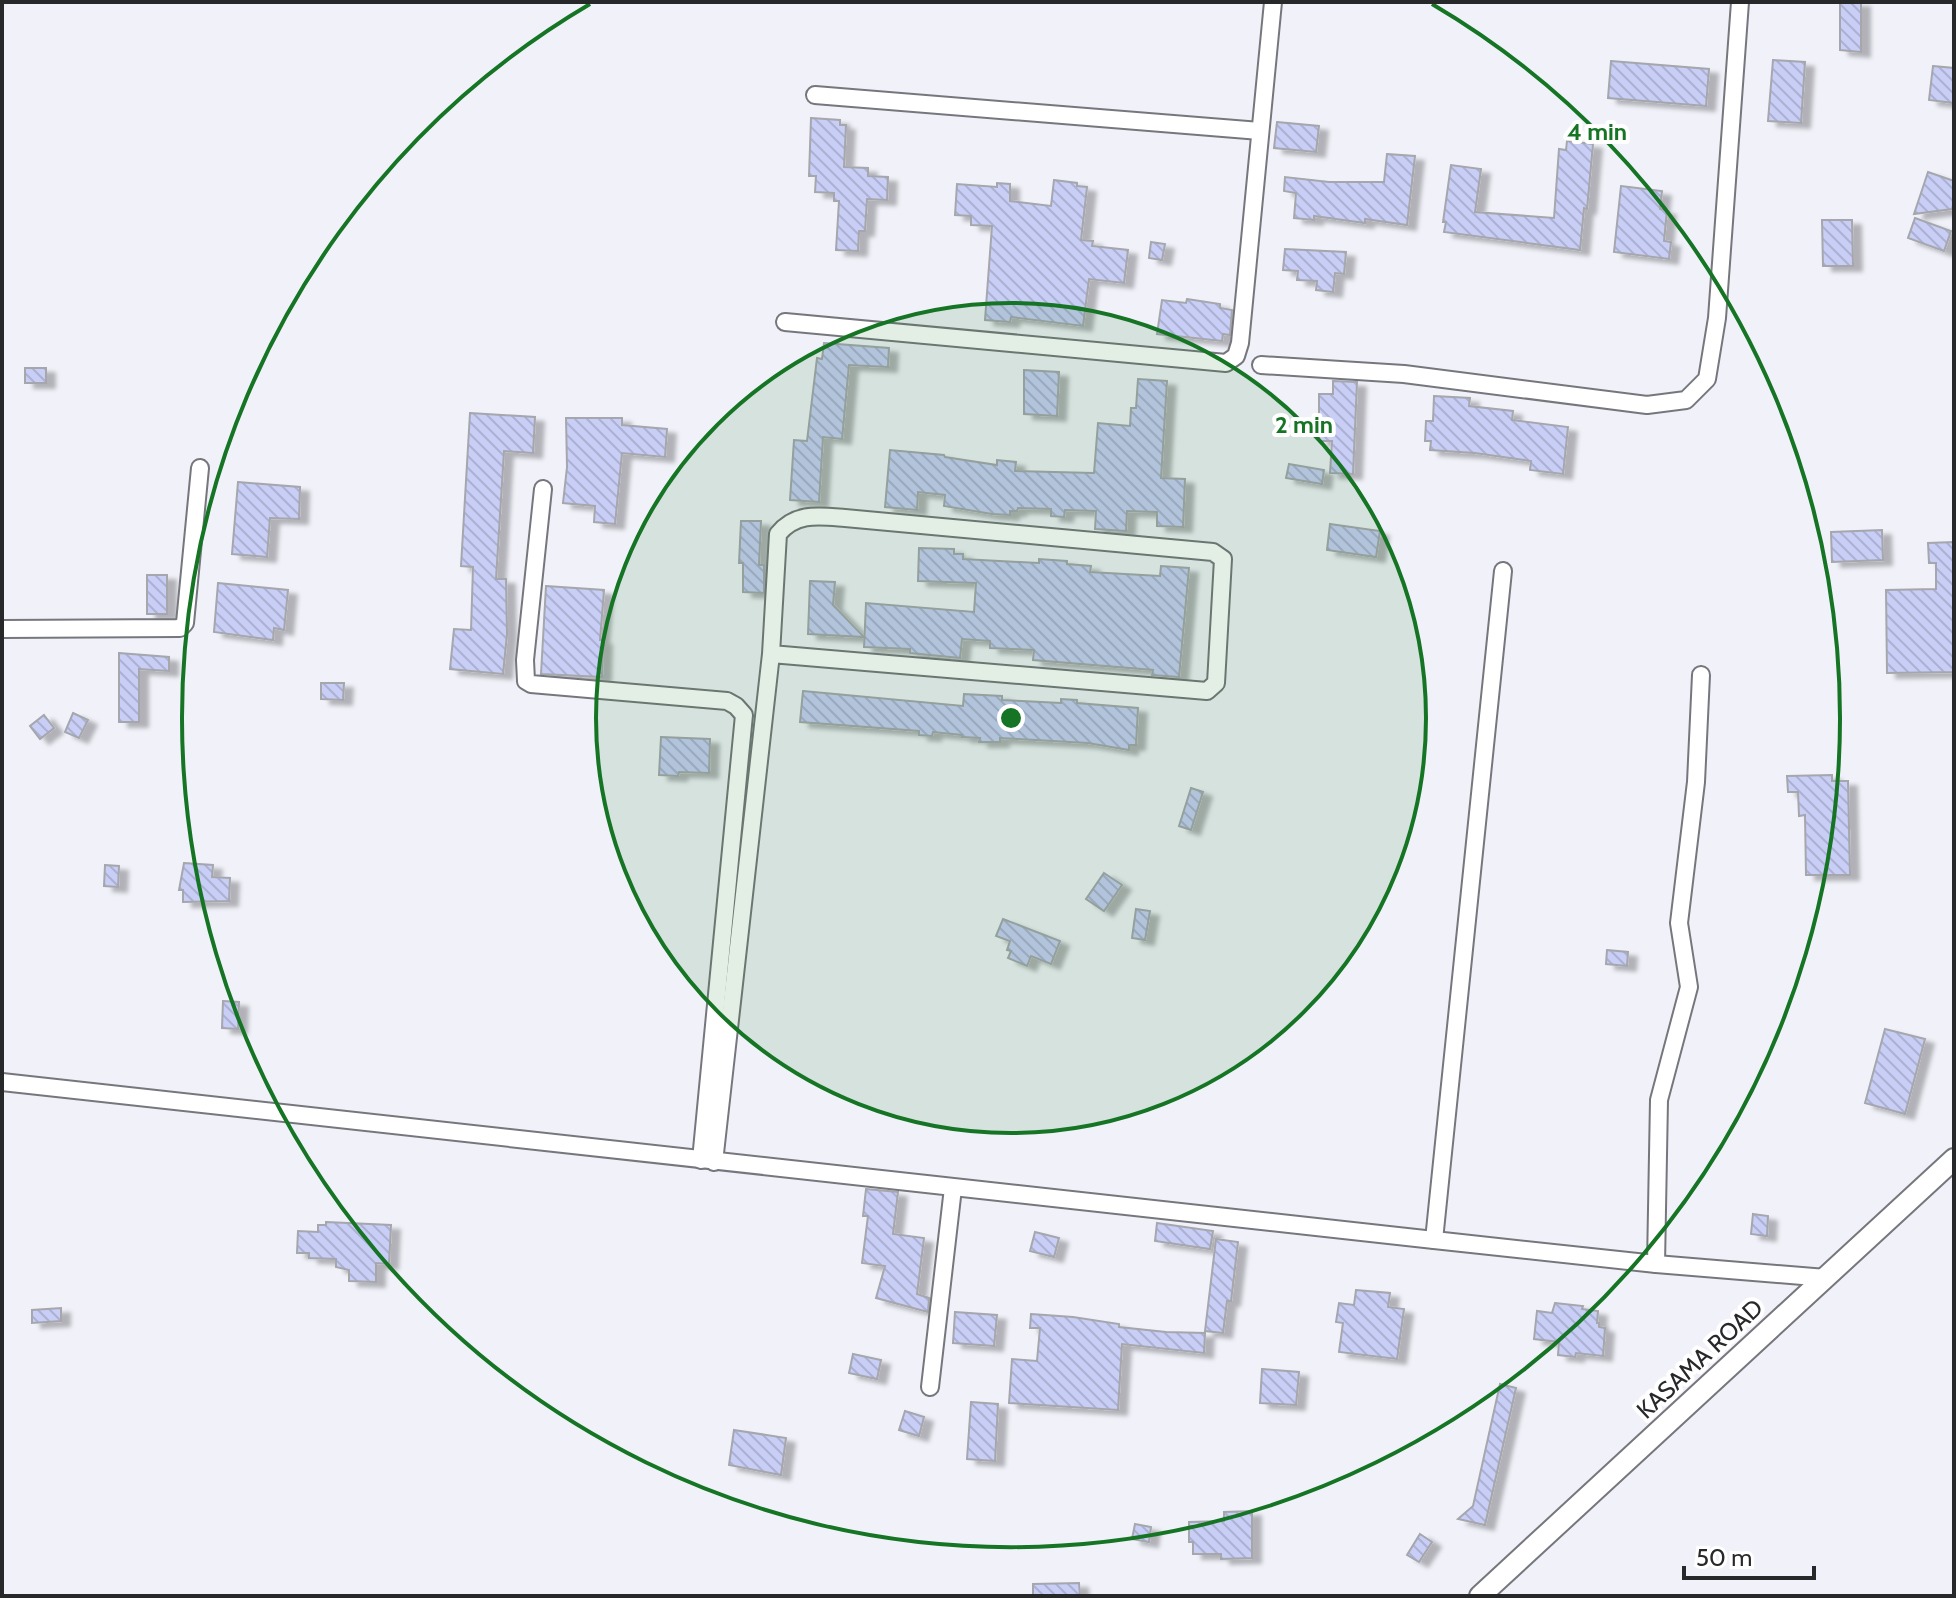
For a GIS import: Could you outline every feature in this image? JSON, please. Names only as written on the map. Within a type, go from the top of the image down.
[{"type":"street","points":[[785,322],[1226,363],[1236,356],[1240,343],[1273,2]]},
{"type":"street","points":[[1261,365],[1404,374],[1647,405],[1686,400],[1707,379],[1717,318],[1740,2]]},
{"type":"street","points":[[815,95],[1260,131]]},
{"type":"street","points":[[2,629],[180,628],[185,623],[200,468]]},
{"type":"street","points":[[543,489],[525,660],[526,681],[531,684],[727,701],[744,715],[707,1161]]},
{"type":"street","points":[[707,1161],[771,654],[778,534],[794,520],[810,516],[1213,552],[1223,559],[1216,683],[1207,691],[771,654]]},
{"type":"street","points":[[1434,1240],[1503,571]]},
{"type":"street","points":[[1656,1264],[1659,1100],[1689,987],[1679,923],[1696,782],[1701,675]]},
{"type":"street","points":[[2,1082],[1656,1264],[1826,1278]]},
{"type":"street","name":"KASAMA ROAD","points":[[1480,1596],[1954,1159]]},
{"type":"street","points":[[930,1387],[953,1188]]},
{"type":"building","points":[[1840,2],[1861,2],[1861,52],[1840,50]]},
{"type":"building","points":[[1773,60],[1805,62],[1801,123],[1768,121]]},
{"type":"building","points":[[1611,61],[1709,69],[1706,106],[1608,98]]},
{"type":"building","points":[[1933,66],[1954,68],[1954,103],[1929,100]]},
{"type":"building","points":[[811,118],[840,120],[840,125],[846,125],[844,167],[868,168],[868,176],[888,177],[887,200],[867,199],[865,231],[859,231],[858,251],[836,250],[839,201],[834,201],[834,193],[815,192],[816,176],[809,176]]},
{"type":"building","points":[[1277,122],[1319,126],[1316,152],[1274,148]]},
{"type":"building","points":[[1567,141],[1593,144],[1580,250],[1444,232],[1451,165],[1481,169],[1475,212],[1554,218],[1559,149],[1566,150]]},
{"type":"building","points":[[1387,154],[1415,156],[1407,225],[1365,219],[1365,223],[1314,216],[1314,220],[1294,218],[1296,193],[1284,191],[1285,177],[1329,182],[1384,182]]},
{"type":"building","points":[[1928,172],[1954,181],[1952,209],[1914,214]]},
{"type":"building","points":[[1054,180],[1087,187],[1081,240],[1093,241],[1092,246],[1128,250],[1124,283],[1089,279],[1083,326],[1011,317],[1010,322],[985,320],[992,226],[971,225],[971,216],[955,215],[957,184],[997,187],[997,183],[1010,184],[1010,201],[1051,206]]},
{"type":"building","points":[[1621,186],[1662,191],[1660,209],[1667,210],[1664,241],[1671,242],[1669,259],[1614,252]]},
{"type":"building","points":[[1915,218],[1951,231],[1944,251],[1908,238]]},
{"type":"building","points":[[1822,220],[1852,220],[1853,266],[1823,266]]},
{"type":"building","points":[[1151,242],[1165,244],[1162,260],[1149,258]]},
{"type":"building","points":[[1285,249],[1346,252],[1344,274],[1335,273],[1333,292],[1316,290],[1317,281],[1297,280],[1298,271],[1283,270]]},
{"type":"building","points":[[1187,299],[1220,304],[1220,308],[1232,310],[1230,335],[1223,334],[1222,341],[1157,334],[1162,300],[1186,303]]},
{"type":"building","points":[[824,343],[889,348],[888,367],[849,365],[842,439],[823,437],[819,502],[790,500],[794,440],[807,441],[817,358],[822,359]]},
{"type":"building","points":[[25,368],[46,368],[46,383],[25,383]]},
{"type":"building","points":[[1024,370],[1059,372],[1057,416],[1024,414]]},
{"type":"building","points":[[1138,379],[1167,381],[1161,478],[1185,479],[1183,527],[1157,526],[1157,512],[1127,511],[1126,531],[1095,529],[1096,511],[1065,510],[1064,517],[1051,516],[1051,509],[1018,508],[1017,511],[1010,511],[1010,515],[992,514],[944,506],[945,495],[918,492],[917,510],[885,507],[890,450],[944,455],[997,465],[997,460],[1016,462],[1015,471],[1094,473],[1098,423],[1130,426],[1131,408],[1136,408]]},
{"type":"building","points":[[1333,381],[1357,382],[1353,474],[1330,473],[1332,441],[1319,441],[1319,394],[1333,394]]},
{"type":"building","points":[[1434,396],[1470,398],[1469,406],[1513,411],[1512,420],[1568,427],[1563,474],[1530,470],[1531,461],[1430,450],[1431,441],[1425,441],[1426,421],[1433,421]]},
{"type":"building","points":[[470,413],[535,417],[533,453],[504,451],[496,579],[506,579],[507,634],[503,674],[450,669],[454,629],[471,630],[473,567],[461,566]]},
{"type":"building","points":[[566,418],[622,418],[622,425],[667,429],[665,457],[622,453],[615,524],[594,522],[595,506],[563,503],[567,467]]},
{"type":"building","points":[[1289,464],[1324,470],[1322,484],[1286,478]]},
{"type":"building","points":[[238,482],[300,487],[299,519],[270,518],[267,557],[232,554]]},
{"type":"building","points":[[741,521],[761,521],[759,565],[764,565],[764,593],[743,592],[743,563],[739,563]]},
{"type":"building","points":[[1330,524],[1380,531],[1376,557],[1327,550]]},
{"type":"building","points":[[1882,530],[1883,560],[1832,562],[1831,532]]},
{"type":"building","points":[[1954,542],[1954,672],[1887,673],[1886,590],[1936,589],[1936,563],[1929,563],[1928,543]]},
{"type":"building","points":[[919,548],[954,549],[954,554],[963,554],[963,559],[1039,563],[1039,559],[1067,561],[1067,564],[1091,566],[1090,572],[1160,576],[1161,566],[1189,568],[1179,677],[1152,675],[1153,670],[1033,660],[1034,650],[990,648],[990,641],[962,639],[960,658],[910,653],[910,649],[864,647],[866,603],[974,612],[976,583],[918,581]]},
{"type":"building","points":[[147,575],[167,575],[167,614],[147,614]]},
{"type":"building","points":[[810,581],[835,582],[833,605],[864,637],[808,634]]},
{"type":"building","points":[[218,583],[288,590],[284,630],[274,628],[273,640],[214,632]]},
{"type":"building","points":[[546,586],[604,590],[600,640],[603,640],[602,677],[541,674]]},
{"type":"building","points":[[119,653],[169,657],[169,671],[139,669],[139,722],[119,722]]},
{"type":"building","points":[[321,683],[344,683],[343,700],[321,699]]},
{"type":"building","points":[[803,691],[963,706],[964,694],[1002,696],[1002,700],[1061,703],[1061,699],[1077,700],[1077,703],[1138,708],[1136,745],[1129,745],[1129,750],[1088,743],[1000,738],[1000,742],[979,742],[980,738],[962,735],[933,732],[932,736],[919,735],[919,731],[800,722]]},
{"type":"building","points":[[73,713],[88,720],[79,738],[65,732]]},
{"type":"building","points":[[44,715],[54,728],[40,739],[30,726]]},
{"type":"building","points":[[661,737],[710,739],[709,773],[659,775]]},
{"type":"building","points":[[1832,775],[1832,781],[1848,781],[1850,875],[1806,875],[1805,815],[1799,816],[1798,792],[1788,792],[1787,776]]},
{"type":"building","points":[[1191,788],[1203,792],[1191,830],[1179,826]]},
{"type":"building","points":[[184,863],[213,865],[212,877],[230,878],[229,901],[183,902],[183,890],[179,890]]},
{"type":"building","points":[[105,865],[119,866],[118,887],[104,886]]},
{"type":"building","points":[[1104,873],[1122,885],[1104,911],[1086,899]]},
{"type":"building","points":[[1136,909],[1150,911],[1145,940],[1132,938]]},
{"type":"building","points":[[1003,919],[1060,941],[1051,964],[1031,956],[1027,966],[1008,958],[1010,941],[996,936]]},
{"type":"building","points":[[1607,950],[1628,952],[1627,966],[1606,964]]},
{"type":"building","points":[[223,1001],[239,1002],[238,1029],[222,1028]]},
{"type":"building","points":[[1885,1029],[1925,1039],[1905,1114],[1865,1103]]},
{"type":"building","points":[[866,1189],[898,1192],[893,1234],[924,1238],[917,1294],[929,1298],[928,1312],[876,1298],[885,1266],[862,1263],[868,1216],[863,1216]]},
{"type":"building","points":[[1753,1214],[1768,1216],[1767,1236],[1751,1234]]},
{"type":"building","points":[[326,1222],[391,1225],[389,1264],[376,1263],[376,1282],[349,1281],[349,1270],[336,1267],[336,1259],[309,1258],[309,1253],[297,1253],[298,1231],[318,1232],[318,1225],[326,1225]]},
{"type":"building","points":[[1157,1223],[1213,1231],[1210,1249],[1155,1241]]},
{"type":"building","points":[[1035,1232],[1059,1238],[1054,1257],[1030,1251]]},
{"type":"building","points":[[1216,1239],[1238,1242],[1231,1301],[1227,1301],[1223,1333],[1205,1331]]},
{"type":"building","points":[[1356,1290],[1390,1293],[1388,1307],[1404,1309],[1397,1359],[1339,1352],[1343,1323],[1336,1322],[1339,1303],[1354,1305]]},
{"type":"building","points":[[1555,1303],[1598,1311],[1597,1323],[1605,1328],[1603,1356],[1558,1355],[1559,1342],[1534,1339],[1537,1311],[1552,1313]]},
{"type":"building","points":[[61,1308],[61,1321],[32,1323],[32,1310]]},
{"type":"building","points":[[955,1312],[997,1315],[994,1346],[953,1343]]},
{"type":"building","points":[[1031,1314],[1073,1317],[1119,1324],[1119,1327],[1205,1333],[1204,1353],[1122,1344],[1118,1410],[1009,1403],[1012,1359],[1037,1361],[1040,1328],[1030,1328]]},
{"type":"building","points":[[853,1354],[881,1360],[877,1379],[849,1373]]},
{"type":"building","points":[[1262,1369],[1299,1372],[1296,1405],[1260,1403]]},
{"type":"building","points":[[1500,1384],[1516,1388],[1485,1525],[1458,1519],[1473,1506]]},
{"type":"building","points":[[971,1402],[998,1404],[995,1461],[967,1459]]},
{"type":"building","points":[[905,1411],[924,1417],[919,1436],[899,1430]]},
{"type":"building","points":[[734,1430],[786,1438],[781,1475],[729,1465]]},
{"type":"building","points":[[1252,1511],[1252,1558],[1221,1559],[1221,1554],[1193,1554],[1193,1542],[1189,1542],[1189,1522],[1224,1521],[1224,1512]]},
{"type":"building","points":[[1135,1524],[1151,1527],[1149,1542],[1132,1539]]},
{"type":"building","points":[[1420,1534],[1432,1542],[1419,1562],[1407,1555]]},
{"type":"building","points":[[1079,1583],[1080,1596],[1033,1596],[1033,1584]]}]
